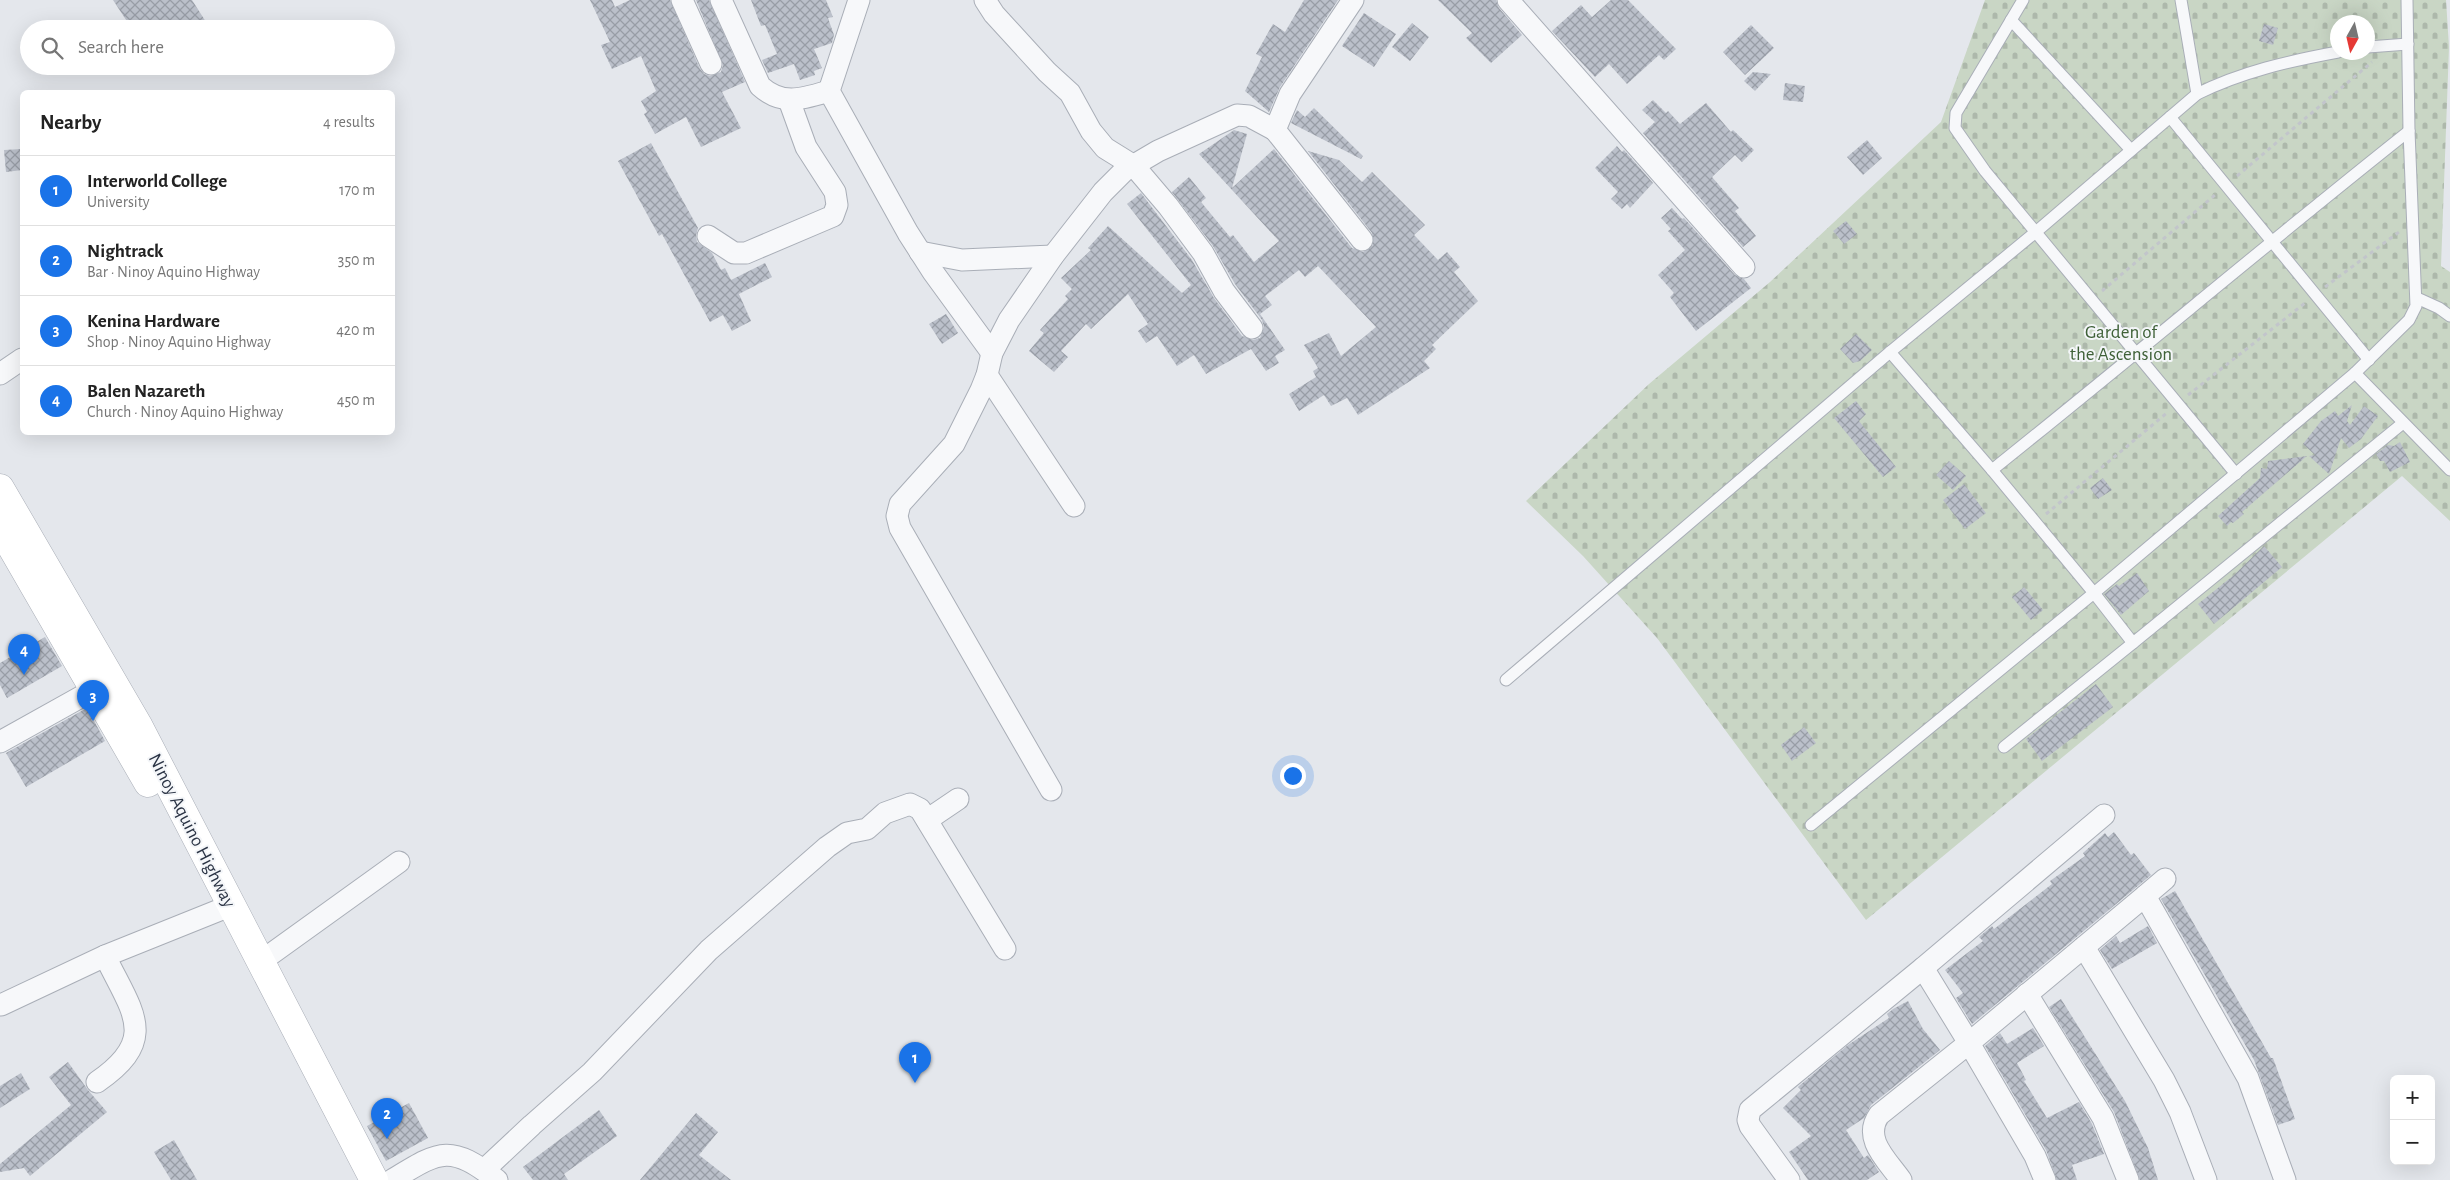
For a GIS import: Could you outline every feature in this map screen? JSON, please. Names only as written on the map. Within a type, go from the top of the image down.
[{"type":"main road","name":"Ninoy Aquino Highway","points":[[0,488],[86,653],[95,689],[158,800],[224,909],[260,962],[283,1016],[374,1180]]},
{"type":"main road","name":"Ninoy Aquino Highway","points":[[0,526],[86,653],[138,725],[352,1180]]},
{"type":"street","points":[[682,0],[711,64]]},
{"type":"street","points":[[722,0],[760,86],[770,95],[789,100],[829,91]]},
{"type":"street","points":[[859,0],[829,91],[920,252],[992,353]]},
{"type":"street","points":[[986,0],[994,14],[1047,72],[1070,93],[1091,131],[1105,148],[1134,166],[1193,239],[1224,291],[1252,328]]},
{"type":"street","points":[[1275,130],[1290,94],[1353,0]]},
{"type":"street","points":[[1508,0],[1744,267]]},
{"type":"street","points":[[708,236],[734,253],[746,253],[832,216],[837,205],[835,192],[806,147],[789,100]]},
{"type":"street","points":[[1052,790],[904,536],[897,516],[900,504],[954,444],[987,375],[992,353],[1009,320],[1053,256],[1103,192],[1124,171],[1158,151],[1237,115],[1249,116],[1275,130],[1362,240]]},
{"type":"street","points":[[920,252],[962,260],[1053,256]]},
{"type":"street","points":[[0,374],[20,360]]},
{"type":"street","points":[[987,375],[1074,506]]},
{"type":"street","points":[[0,742],[95,689]]},
{"type":"street","points":[[927,820],[958,799]]},
{"type":"street","points":[[392,1180],[421,1162],[438,1155],[456,1155],[490,1175],[532,1125],[592,1072],[709,950],[827,847],[847,832],[867,829],[885,813],[910,804],[920,809],[1005,949]]},
{"type":"street","points":[[1789,1180],[1750,1126],[1748,1120],[1750,1110],[1923,968],[2104,815]]},
{"type":"street","points":[[260,962],[399,862]]},
{"type":"street","points":[[1901,1180],[1876,1145],[1873,1136],[1874,1122],[1879,1115],[1970,1043],[2164,879]]},
{"type":"street","points":[[2145,896],[2248,1078],[2285,1180]]},
{"type":"street","points":[[1,1005],[105,956],[224,909]]},
{"type":"street","points":[[2084,947],[2164,1080],[2180,1112],[2206,1180]]},
{"type":"street","points":[[97,1082],[118,1068],[133,1046],[137,1030],[134,1015],[105,956]]},
{"type":"street","points":[[1923,968],[1970,1043],[2035,1156],[2046,1180]]},
{"type":"street","points":[[2027,994],[2103,1118],[2128,1180]]},
{"type":"lane","points":[[2022,0],[1956,113],[1955,128],[1964,143],[2236,474]]},
{"type":"lane","points":[[2181,0],[2197,94]]},
{"type":"lane","points":[[1811,825],[2236,474],[2355,373],[2410,320],[2417,298],[2409,131],[2408,0]]},
{"type":"lane","points":[[2011,20],[2132,150]]},
{"type":"lane","points":[[2375,46],[2408,44]]},
{"type":"lane","points":[[1506,680],[1890,352],[2037,231],[2197,94],[2221,82],[2246,74],[2330,54]]},
{"type":"lane","points":[[2170,117],[2369,360]]},
{"type":"lane","points":[[1992,470],[2138,353],[2271,240],[2409,131]]},
{"type":"lane","points":[[2417,298],[2450,316]]},
{"type":"lane","points":[[1890,352],[1992,470],[2133,643]]},
{"type":"lane","points":[[2355,373],[2450,470]]},
{"type":"lane","points":[[2004,747],[2403,423]]},
{"type":"path","points":[[2092,298],[2391,45]]},
{"type":"path","points":[[2036,523],[2179,403],[2315,294],[2414,222]]},
{"type":"green space","name":"Garden of the Ascension","points":[[1985,0],[2446,0],[2449,47],[2441,266],[2450,272],[2450,521],[2402,476],[1866,920],[1657,638],[1583,556],[1526,501],[1649,384],[1770,282],[1941,122]]},
{"type":"building","points":[[113,0],[192,0],[205,20],[126,20]]},
{"type":"building","points":[[590,0],[612,0],[615,7],[630,0],[670,0],[700,69],[704,74],[710,76],[721,72],[723,65],[696,0],[709,0],[745,82],[722,92],[741,128],[701,147],[686,117],[655,134],[644,114],[647,112],[641,101],[656,91],[641,56],[612,69],[601,45],[610,42]]},
{"type":"building","points":[[751,0],[826,0],[833,17],[828,18],[834,35],[832,43],[814,49],[822,68],[814,71],[815,75],[800,80],[794,64],[768,73],[762,60],[777,54],[765,25],[761,26]]},
{"type":"building","points":[[1304,0],[1338,0],[1280,87],[1269,112],[1245,91],[1262,57],[1256,54],[1273,24],[1285,32]]},
{"type":"building","points":[[1438,0],[1496,0],[1499,8],[1522,35],[1491,63],[1466,38],[1472,33]]},
{"type":"building","points":[[1611,0],[1628,0],[1676,49],[1664,60],[1659,55],[1627,84],[1609,64],[1595,77],[1552,31],[1581,5],[1592,17]]},
{"type":"building","points":[[1364,13],[1396,34],[1374,67],[1342,46]]},
{"type":"building","points":[[1412,23],[1429,37],[1410,61],[1392,47]]},
{"type":"building","points":[[2264,24],[2278,28],[2273,45],[2259,41]]},
{"type":"building","points":[[1751,25],[1774,48],[1745,75],[1723,52]]},
{"type":"building","points":[[1753,72],[1771,74],[1755,91],[1744,81]]},
{"type":"building","points":[[1785,83],[1805,86],[1803,102],[1783,100]]},
{"type":"building","points":[[1653,100],[1666,113],[1668,111],[1680,124],[1706,103],[1731,132],[1733,130],[1754,150],[1742,162],[1735,155],[1712,177],[1739,208],[1735,211],[1756,236],[1743,247],[1643,133],[1655,122],[1642,110]]},
{"type":"building","points":[[1314,108],[1363,156],[1361,159],[1291,123],[1297,110],[1305,117]]},
{"type":"building","points":[[1234,130],[1247,134],[1232,188],[1274,149],[1352,248],[1363,252],[1373,245],[1372,233],[1308,151],[1339,160],[1362,182],[1372,172],[1425,225],[1414,235],[1438,260],[1447,252],[1460,267],[1454,272],[1478,301],[1432,345],[1436,349],[1424,361],[1430,368],[1358,415],[1347,398],[1331,406],[1324,395],[1299,411],[1289,394],[1316,377],[1313,371],[1318,368],[1304,345],[1329,333],[1341,356],[1376,327],[1318,266],[1305,277],[1299,270],[1265,296],[1272,305],[1260,314],[1285,350],[1275,356],[1279,363],[1266,371],[1251,349],[1206,374],[1194,355],[1177,366],[1157,336],[1146,343],[1138,331],[1148,324],[1128,294],[1091,329],[1086,324],[1061,351],[1068,357],[1054,372],[1029,351],[1044,333],[1040,330],[1068,299],[1065,296],[1072,289],[1061,278],[1091,250],[1088,248],[1108,226],[1182,293],[1191,285],[1127,204],[1141,193],[1192,260],[1214,298],[1242,336],[1253,340],[1260,338],[1264,327],[1262,320],[1235,284],[1213,246],[1172,192],[1189,177],[1206,198],[1201,202],[1230,237],[1233,235],[1254,262],[1279,241],[1199,154]]},
{"type":"building","points":[[1867,140],[1882,158],[1863,175],[1847,157]]},
{"type":"building","points":[[651,143],[698,228],[697,242],[712,253],[721,270],[725,268],[731,280],[765,263],[772,277],[739,294],[751,321],[732,331],[723,315],[710,322],[662,234],[659,236],[618,161]]},
{"type":"building","points":[[1617,146],[1622,152],[1624,150],[1653,183],[1630,208],[1627,204],[1622,209],[1611,199],[1618,192],[1595,168]]},
{"type":"building","points":[[20,149],[20,170],[6,172],[4,150]]},
{"type":"building","points":[[1672,208],[1682,219],[1684,218],[1735,275],[1744,279],[1751,288],[1696,331],[1670,297],[1674,293],[1658,275],[1685,250],[1668,231],[1671,229],[1661,218]]},
{"type":"building","points":[[1846,221],[1857,234],[1844,244],[1833,231]]},
{"type":"building","points":[[946,314],[958,333],[942,344],[929,324]]},
{"type":"building","points":[[1856,334],[1872,350],[1860,361],[1853,363],[1840,349]]},
{"type":"building","points":[[1856,401],[1866,414],[1859,421],[1896,467],[1883,477],[1834,418]]},
{"type":"building","points":[[2352,405],[2347,421],[2350,425],[2364,406],[2378,416],[2361,439],[2349,448],[2341,438],[2329,474],[2309,456],[2315,455],[2303,444],[2321,421],[2335,411],[2338,416]]},
{"type":"building","points":[[2400,442],[2410,462],[2390,472],[2384,461],[2380,461],[2376,454],[2388,445],[2394,446]]},
{"type":"building","points":[[2307,456],[2242,512],[2244,514],[2233,523],[2231,522],[2227,526],[2218,516],[2260,478],[2261,468],[2267,469],[2268,461]]},
{"type":"building","points":[[1949,461],[1966,476],[1953,490],[1936,475]]},
{"type":"building","points":[[2103,478],[2112,490],[2098,499],[2090,488]]},
{"type":"building","points":[[1964,484],[1986,513],[1965,529],[1943,500]]},
{"type":"building","points":[[2264,546],[2282,567],[2214,624],[2198,604],[2234,575]]},
{"type":"building","points":[[2137,573],[2149,591],[2121,615],[2104,594]]},
{"type":"building","points":[[2024,587],[2043,610],[2031,620],[2012,597]]},
{"type":"building","points":[[45,637],[62,666],[7,698],[0,685],[0,663]]},
{"type":"building","points":[[2096,684],[2113,707],[2042,761],[2026,739]]},
{"type":"building","points":[[87,708],[105,741],[26,787],[6,753]]},
{"type":"building","points":[[1804,727],[1816,743],[1792,761],[1781,745]]},
{"type":"building","points":[[2114,832],[2131,855],[2134,853],[2151,875],[1972,1024],[1956,998],[1963,993],[1945,970],[1983,941],[1979,937],[1992,926],[1994,929],[2052,884],[2050,881],[2085,856],[2083,853],[2105,833],[2108,837]]},
{"type":"building","points":[[2175,891],[2271,1058],[2273,1058],[2295,1119],[2278,1125],[2254,1060],[2161,899]]},
{"type":"building","points":[[2148,926],[2157,943],[2112,969],[2100,950],[2116,936],[2120,943]]},
{"type":"building","points":[[2061,999],[2125,1101],[2148,1148],[2158,1180],[2140,1180],[2114,1112],[2049,1007]]},
{"type":"building","points":[[1908,1001],[1923,1029],[1940,1050],[1871,1105],[1864,1118],[1846,1130],[1864,1158],[1868,1155],[1879,1172],[1867,1180],[1808,1180],[1789,1152],[1811,1136],[1783,1108],[1801,1090],[1799,1086],[1848,1045],[1889,1018],[1887,1014],[1893,1009]]},
{"type":"building","points":[[2033,1028],[2044,1046],[2017,1063],[2026,1080],[2024,1081],[2047,1118],[2079,1102],[2092,1124],[2104,1154],[2072,1165],[2077,1180],[2057,1180],[2046,1150],[1985,1046],[2000,1033],[2007,1044]]},
{"type":"building","points":[[68,1062],[107,1112],[30,1176],[24,1168],[0,1172],[0,1164],[71,1105],[49,1077]]},
{"type":"building","points":[[21,1073],[30,1089],[0,1108],[0,1086]]},
{"type":"building","points":[[409,1103],[428,1138],[386,1161],[367,1126]]},
{"type":"building","points":[[599,1110],[617,1136],[564,1174],[568,1180],[533,1180],[523,1167]]},
{"type":"building","points":[[696,1113],[718,1132],[699,1155],[731,1180],[640,1180]]},
{"type":"building","points":[[174,1140],[197,1180],[171,1180],[154,1152]]},
{"type":"place","name":"Balen Nazareth","points":[[24,675]]},
{"type":"place","name":"Kenina Hardware","points":[[93,721]]},
{"type":"place","name":"Interworld College","points":[[915,1083]]},
{"type":"place","name":"Nightrack","points":[[387,1139]]}]
